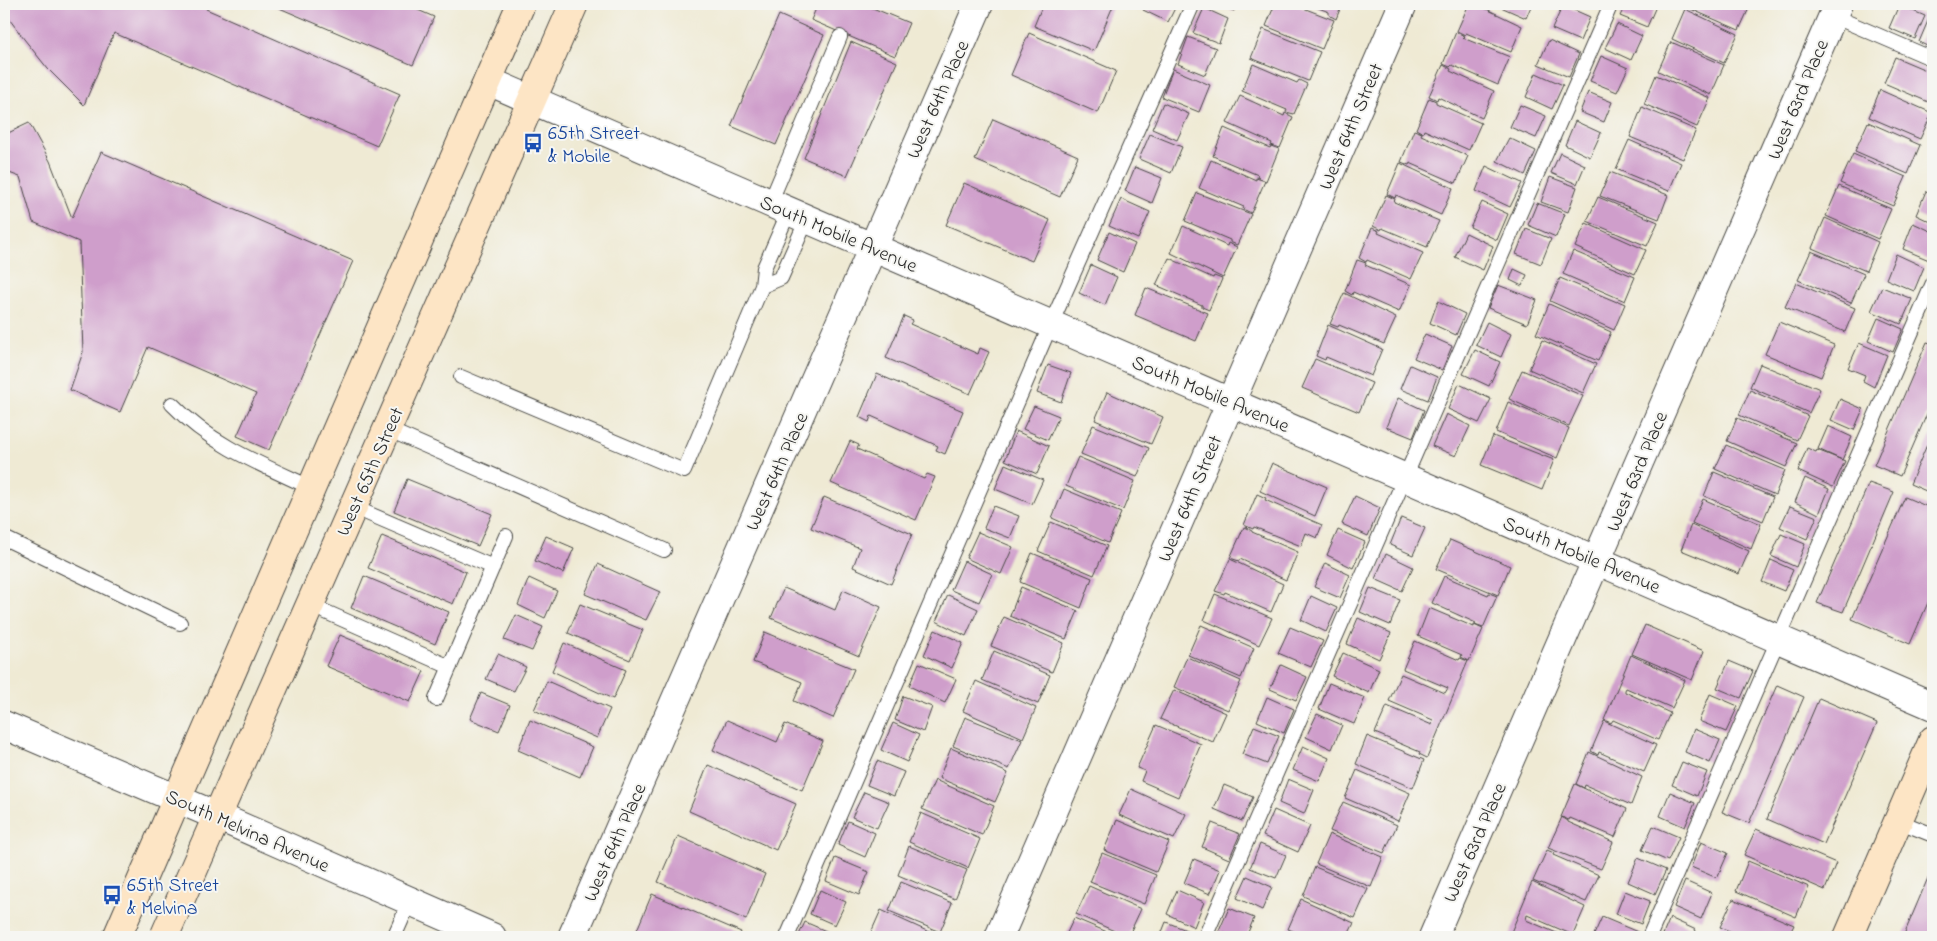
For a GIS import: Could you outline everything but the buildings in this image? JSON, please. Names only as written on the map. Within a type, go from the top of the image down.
[{"type":"street","points":[[117,937],[521,4]]},
{"type":"street","name":"West 65th Street","points":[[164,937],[574,4]]},
{"type":"street","name":"West 64th Place","points":[[572,937],[979,4]]},
{"type":"street","name":"West 64th Street","points":[[999,937],[1404,4]]},
{"type":"street","name":"West 63rd Place","points":[[1433,937],[1836,10]]},
{"type":"street","name":"South Mobile Avenue","points":[[488,81],[1933,706]]},
{"type":"street","name":"South Melvina Avenue","points":[[4,726],[217,816],[492,937]]},
{"type":"street","points":[[1848,937],[1933,740]]},
{"type":"lane","points":[[786,937],[1051,324],[1193,4]]},
{"type":"lane","points":[[1206,937],[1610,4]]},
{"type":"lane","points":[[1836,10],[1933,59]]},
{"type":"lane","points":[[461,377],[684,471],[762,286],[764,268],[789,211],[840,37]]},
{"type":"lane","points":[[762,286],[781,278],[789,211]]},
{"type":"lane","points":[[1649,937],[1933,283]]},
{"type":"lane","points":[[172,404],[188,421],[232,450],[312,488]]},
{"type":"lane","points":[[387,429],[664,550]]},
{"type":"lane","points":[[353,507],[493,568]]},
{"type":"lane","points":[[436,699],[506,536]]},
{"type":"lane","points":[[4,538],[180,623]]},
{"type":"lane","points":[[310,605],[450,667]]},
{"type":"lane","points":[[1898,820],[1933,835]]},
{"type":"lane","points":[[394,937],[410,901]]},
{"type":"place","name":"65th Street & Mobile","points":[[533,143]]},
{"type":"place","name":"65th Street & Melvina","points":[[112,895]]}]
